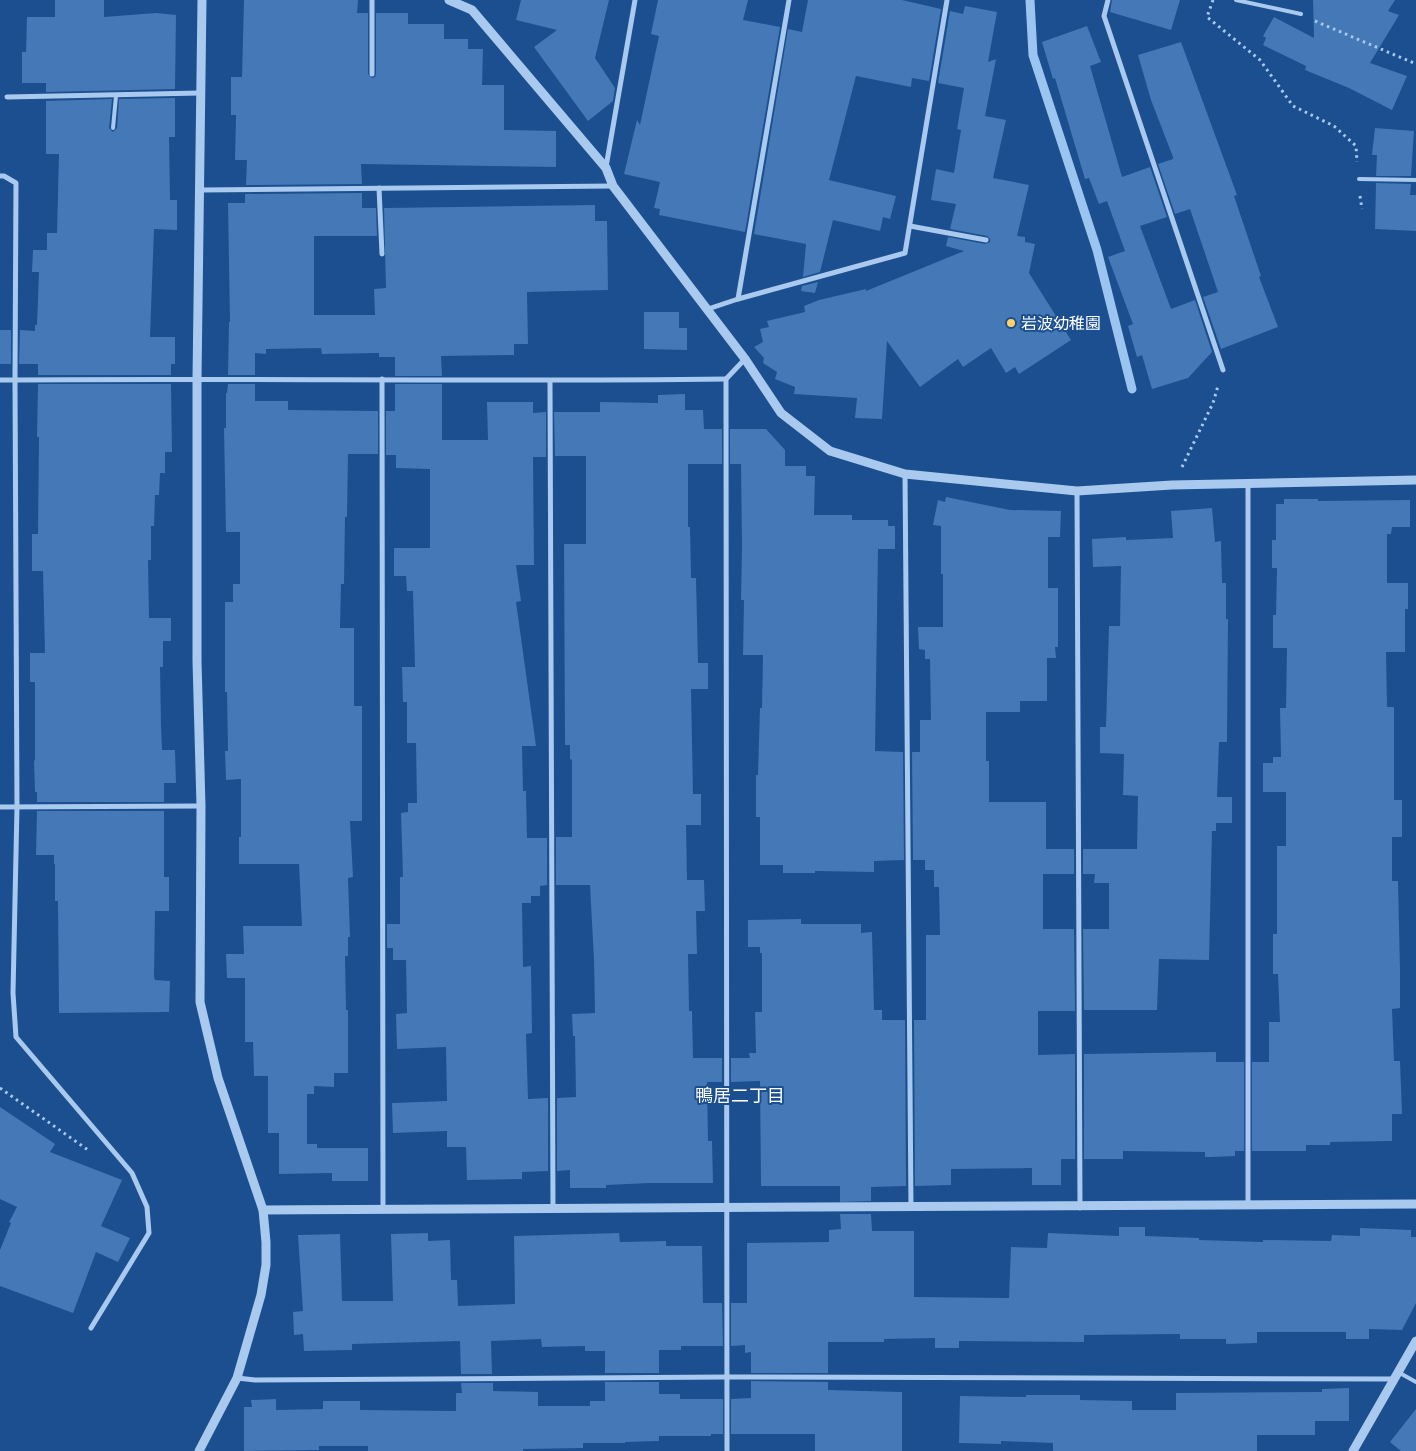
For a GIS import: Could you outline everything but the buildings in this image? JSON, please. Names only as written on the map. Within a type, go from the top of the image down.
[{"type":"street","points":[[199,1451],[237,1378],[251,1330],[266,1265],[266,1242],[262,1210],[218,1078],[200,1002],[201,806],[197,661],[197,379],[202,0]]},
{"type":"street","points":[[372,0],[372,74]]},
{"type":"street","points":[[449,0],[472,10],[606,168],[613,186],[708,309],[745,359],[781,413],[830,451],[905,474],[1077,491],[1172,485],[1416,480]]},
{"type":"street","points":[[606,168],[635,0]]},
{"type":"street","points":[[738,299],[789,0]]},
{"type":"street","points":[[708,309],[905,253],[947,0]]},
{"type":"street","points":[[1108,0],[1104,16],[1223,370]]},
{"type":"street","points":[[7,98],[200,94]]},
{"type":"street","points":[[0,176],[4,176],[16,183],[14,380],[17,807],[13,993],[16,1036],[132,1173],[147,1207],[149,1233],[91,1328]]},
{"type":"street","points":[[200,190],[613,186]]},
{"type":"street","points":[[379,188],[382,254]]},
{"type":"street","points":[[910,226],[986,240]]},
{"type":"street","points":[[727,1451],[726,380],[745,359]]},
{"type":"street","points":[[382,379],[383,1209]]},
{"type":"street","points":[[0,380],[726,380]]},
{"type":"street","points":[[550,381],[554,1208]]},
{"type":"street","points":[[905,474],[911,1208]]},
{"type":"street","points":[[1248,484],[1248,1206]]},
{"type":"street","points":[[1077,491],[1080,1208]]},
{"type":"street","points":[[0,807],[201,806]]},
{"type":"street","points":[[262,1210],[1080,1208],[1416,1204]]},
{"type":"street","points":[[1353,1451],[1416,1341]]},
{"type":"street","points":[[237,1378],[265,1380],[1397,1376]]},
{"type":"lane","points":[[1236,0],[1301,14]]},
{"type":"lane","points":[[114,128],[116,96]]},
{"type":"lane","points":[[1359,179],[1416,180]]},
{"type":"lane","points":[[1397,1376],[1416,1382]]},
{"type":"path","points":[[1213,0],[1206,17],[1260,60],[1293,106],[1334,126],[1356,146],[1362,209]]},
{"type":"path","points":[[1301,14],[1416,64]]},
{"type":"path","points":[[1172,485],[1212,403],[1223,370]]},
{"type":"path","points":[[0,1088],[104,1163],[115,1152]]},
{"type":"waterway","points":[[1030,0],[1033,55],[1097,250],[1132,389]]},
{"type":"place","name":"岩波幼稚園","points":[[1011,323]]},
{"type":"district","name":"鴨居二丁目","points":[[740,1096]]}]
